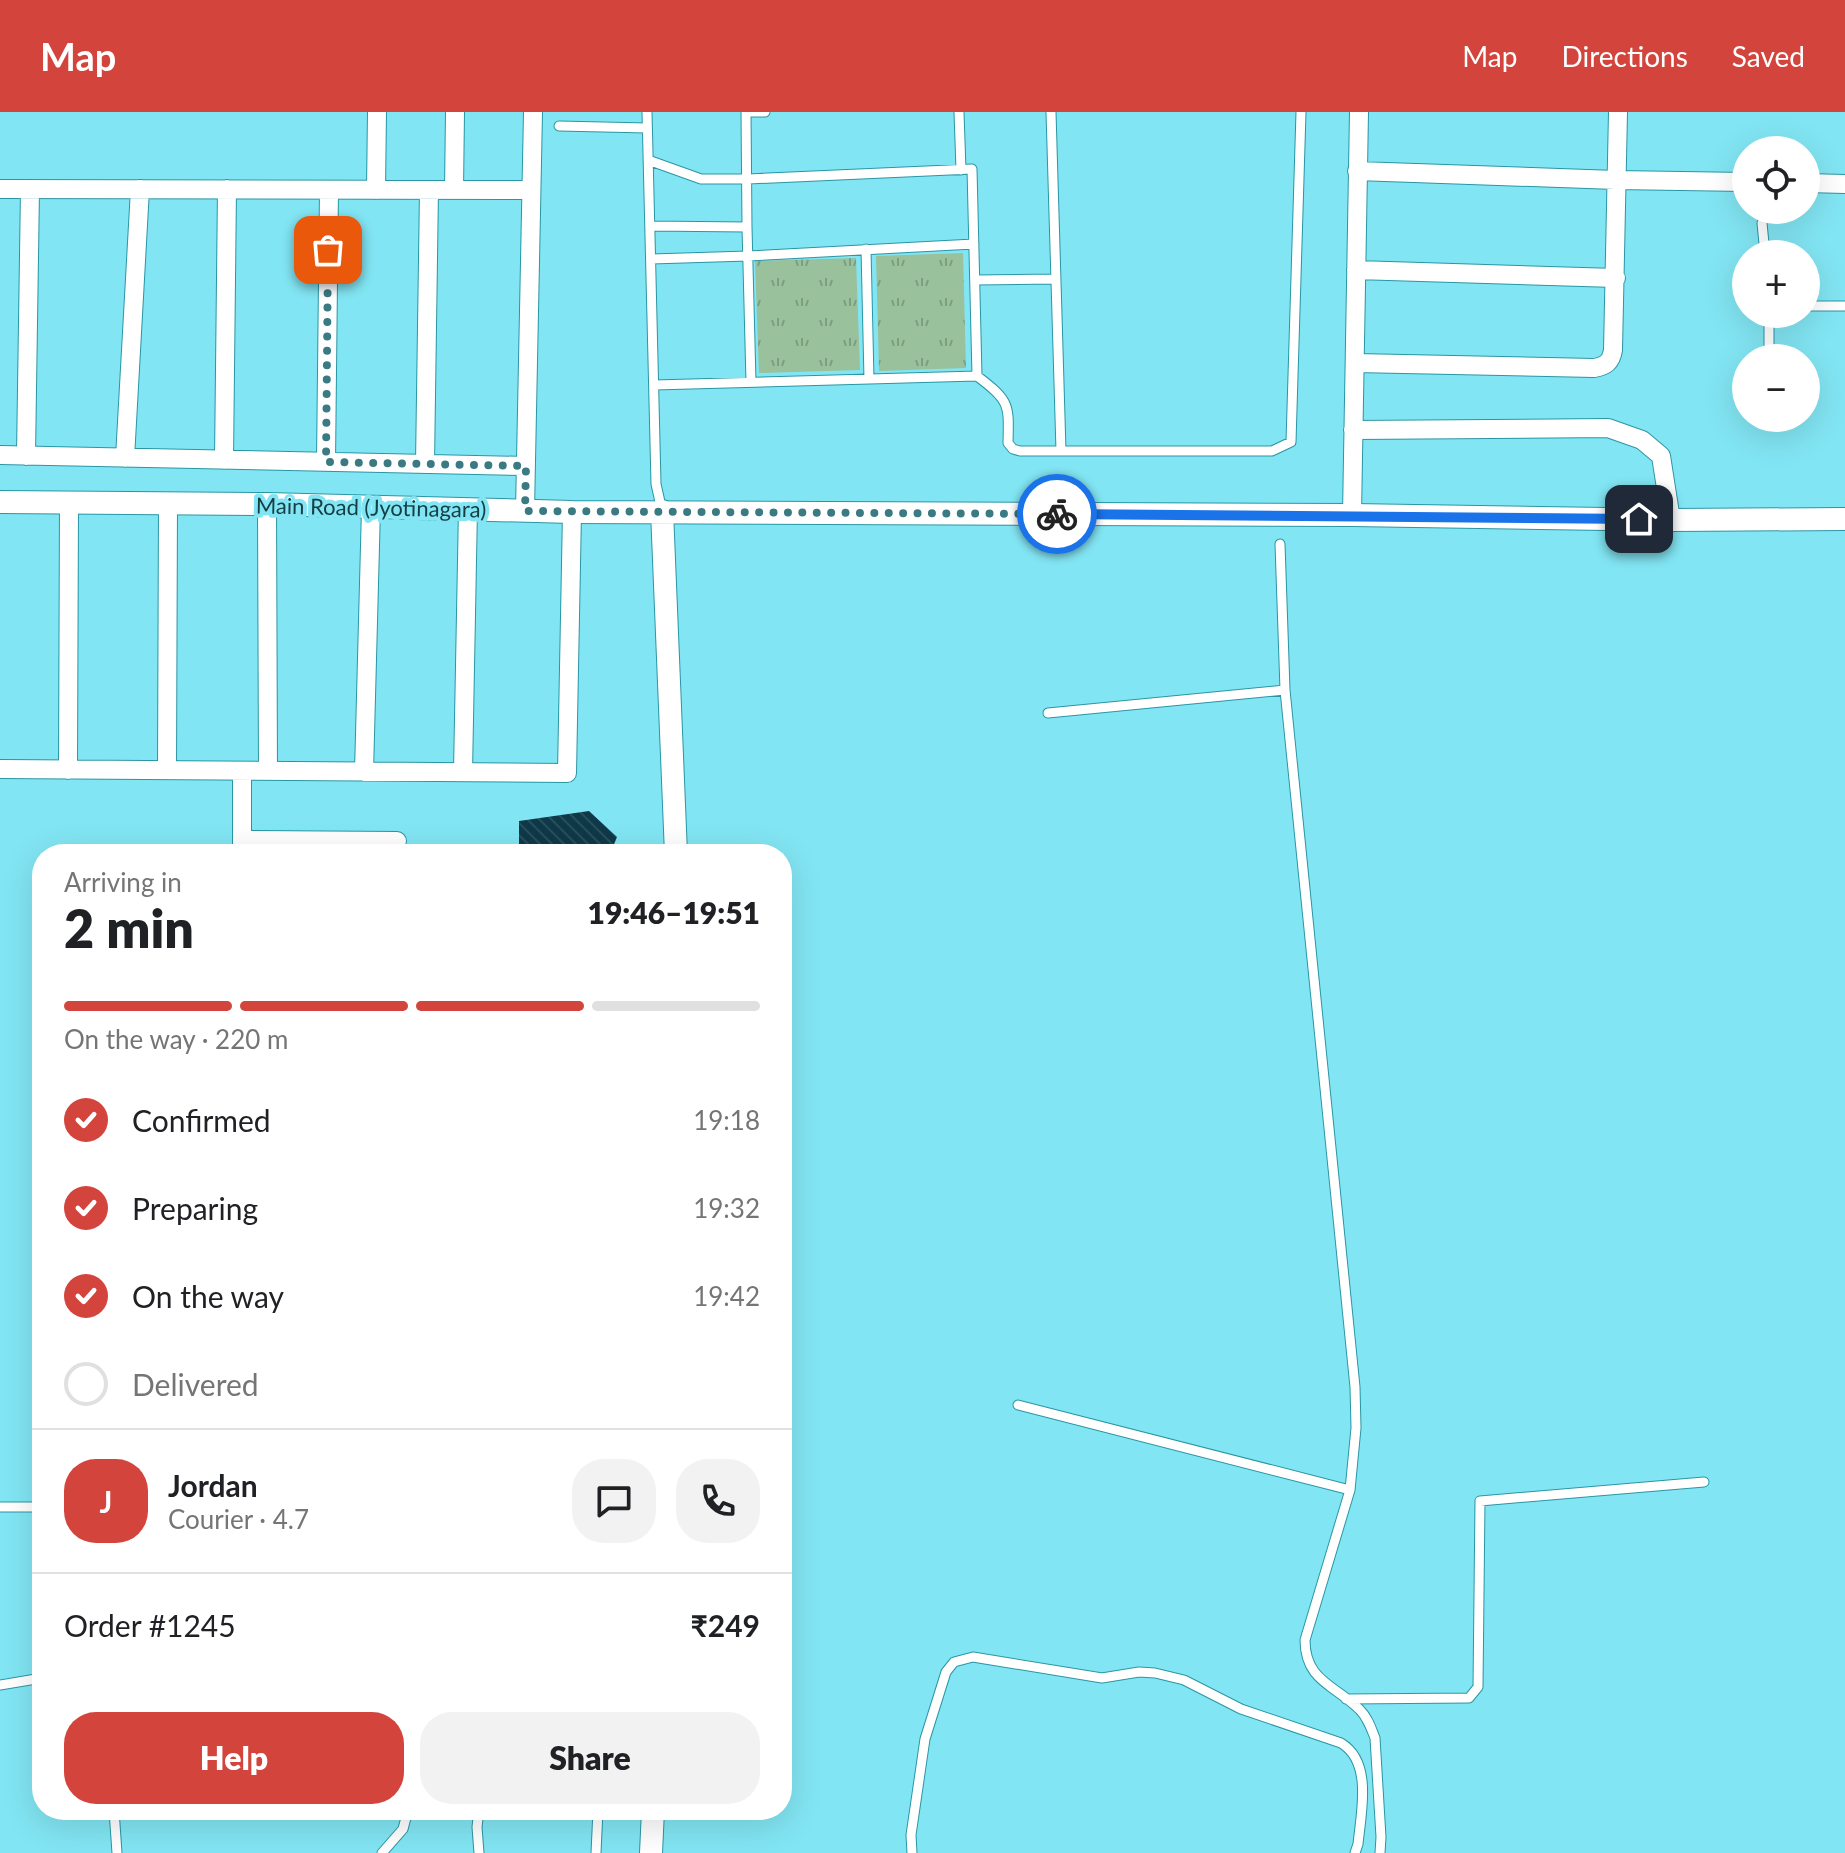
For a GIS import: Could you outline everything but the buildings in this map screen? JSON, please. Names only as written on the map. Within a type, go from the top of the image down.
[{"type":"street","points":[[376,190],[377,112]]},
{"type":"street","points":[[454,190],[455,112]]},
{"type":"street","points":[[525,511],[533,112]]},
{"type":"street","points":[[1352,515],[1359,112]]},
{"type":"street","points":[[1355,363],[1578,368],[1607,364],[1613,350],[1618,112]]},
{"type":"street","points":[[1357,171],[1732,182]]},
{"type":"street","points":[[1820,183],[1845,184]]},
{"type":"street","points":[[0,189],[531,190]]},
{"type":"street","points":[[26,456],[30,189]]},
{"type":"street","points":[[125,458],[140,189]]},
{"type":"street","points":[[224,460],[227,189]]},
{"type":"street","points":[[326,462],[329,190]]},
{"type":"street","points":[[425,464],[429,190]]},
{"type":"street","points":[[1356,270],[1616,278]]},
{"type":"street","points":[[1353,430],[1608,428],[1642,440],[1661,456],[1671,520]]},
{"type":"street","points":[[0,455],[526,466]]},
{"type":"street","name":"Main Road (Jyotinagara)","points":[[0,502],[267,504],[572,512],[1845,519]]},
{"type":"street","points":[[68,770],[69,503]]},
{"type":"street","points":[[167,770],[168,504]]},
{"type":"street","points":[[267,504],[268,771]]},
{"type":"street","points":[[364,772],[371,508]]},
{"type":"street","points":[[463,772],[468,508]]},
{"type":"street","points":[[662,511],[676,844]]},
{"type":"street","points":[[0,769],[567,773],[572,512]]},
{"type":"street","points":[[242,771],[242,844]]},
{"type":"street","points":[[320,844],[397,841]]},
{"type":"street","points":[[651,1853],[653,1820]]},
{"type":"lane","points":[[647,112],[656,484],[662,511]]},
{"type":"lane","points":[[751,382],[746,112],[765,112]]},
{"type":"lane","points":[[959,112],[961,170]]},
{"type":"lane","points":[[1051,112],[1061,451]]},
{"type":"lane","points":[[654,385],[977,376],[994,389],[1005,403],[1009,412],[1008,443],[1020,451],[1272,451],[1291,442],[1301,112]]},
{"type":"lane","points":[[559,126],[647,128]]},
{"type":"lane","points":[[648,160],[701,179],[972,169],[977,376]]},
{"type":"lane","points":[[650,226],[747,227]]},
{"type":"lane","points":[[651,259],[974,244]]},
{"type":"lane","points":[[866,249],[869,379]]},
{"type":"lane","points":[[975,280],[1056,279]]},
{"type":"lane","points":[[1820,306],[1845,306]]},
{"type":"lane","points":[[1280,544],[1285,690],[1355,1387],[1356,1428],[1350,1490],[1305,1640],[1305,1653],[1315,1674],[1362,1711],[1370,1722],[1375,1738],[1380,1853]]},
{"type":"lane","points":[[1048,713],[1285,690]]},
{"type":"lane","points":[[1018,1405],[1350,1490]]},
{"type":"lane","points":[[1346,1699],[1469,1698],[1478,1687],[1480,1501],[1704,1482]]},
{"type":"lane","points":[[0,1507],[32,1507]]},
{"type":"lane","points":[[912,1853],[911,1835],[925,1739],[946,1672],[954,1662],[973,1657],[1102,1678],[1139,1672],[1155,1673],[1184,1680],[1241,1709],[1341,1743],[1355,1756],[1363,1782],[1355,1853]]},
{"type":"lane","points":[[0,1685],[32,1680]]},
{"type":"lane","points":[[115,1820],[117,1853]]},
{"type":"lane","points":[[382,1853],[403,1829],[405,1820]]},
{"type":"lane","points":[[478,1820],[479,1853]]},
{"type":"lane","points":[[596,1853],[598,1820]]},
{"type":"green space","points":[[963,253],[966,368],[879,371],[876,256]]},
{"type":"green space","points":[[856,258],[860,370],[759,373],[755,261]]},
{"type":"way so far","points":[[328,250],[326,462],[526,466],[525,511],[1057,514]]},
{"type":"route","points":[[1057,514],[1639,519]]}]
